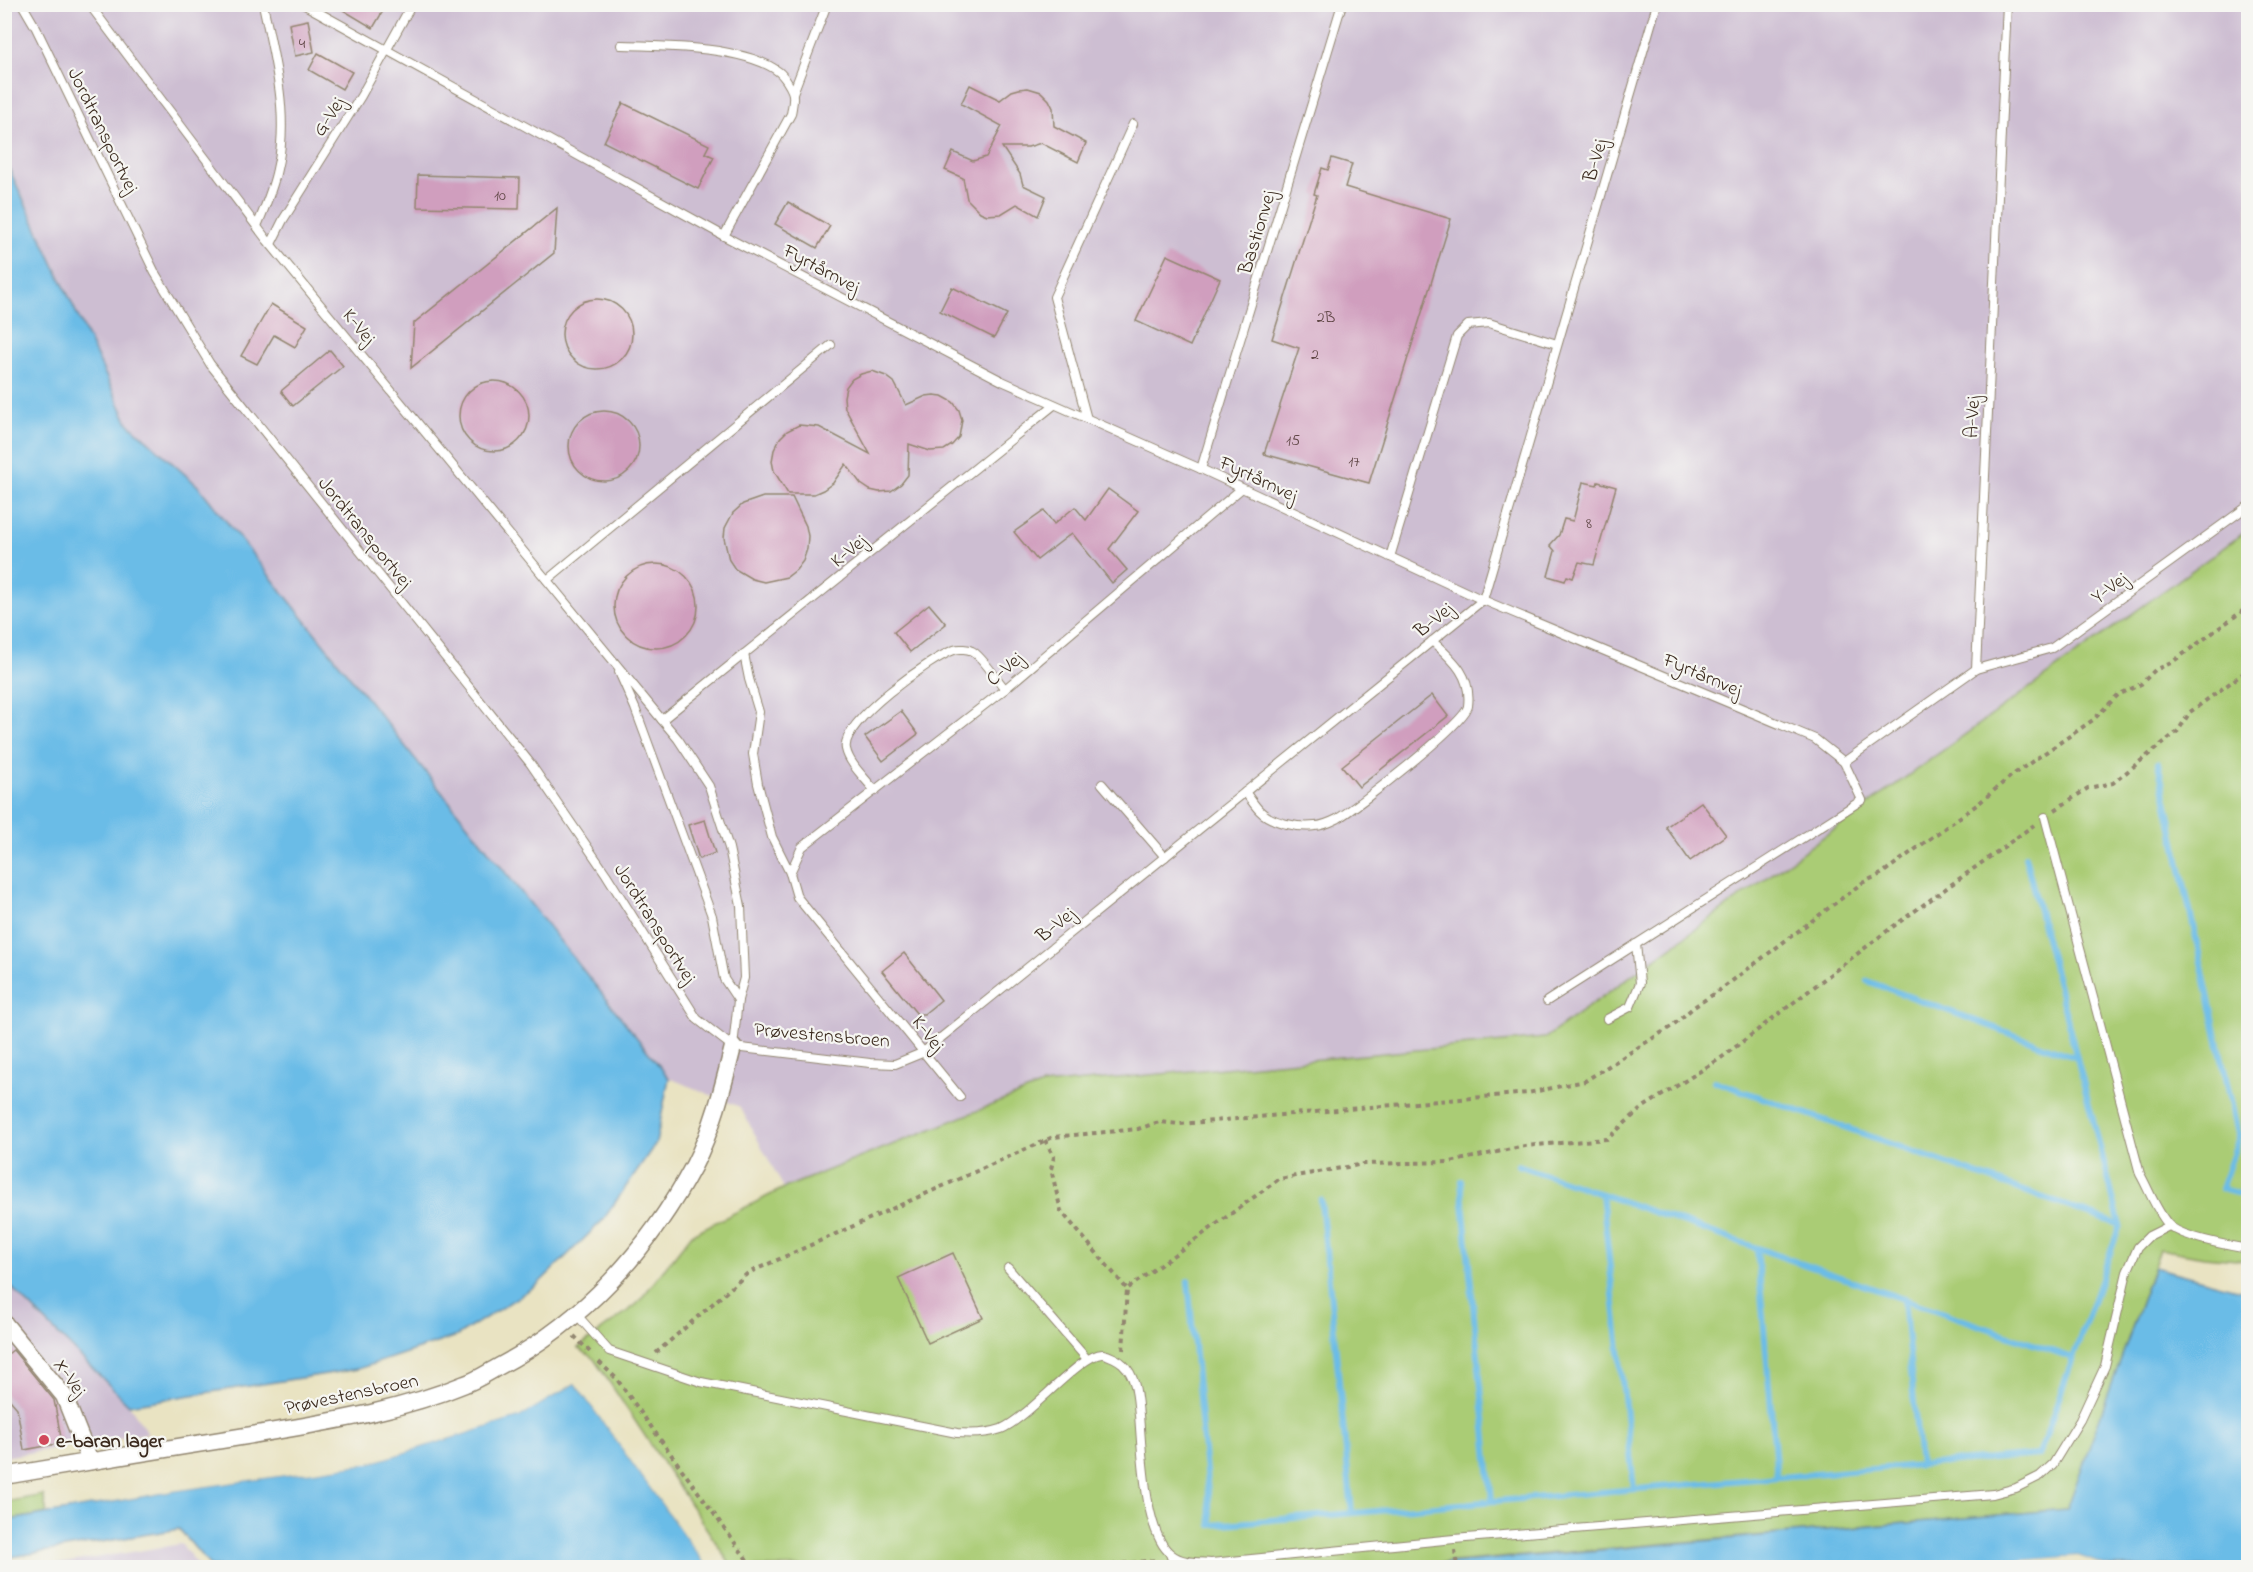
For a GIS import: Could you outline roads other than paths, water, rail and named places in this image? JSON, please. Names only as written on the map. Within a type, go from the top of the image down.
[{"type":"street","name":"Prøvestensbroen","points":[[4,1476],[343,1420],[406,1406],[468,1384],[525,1353],[570,1320],[623,1270],[663,1219],[695,1163],[719,1104],[733,1047]]},
{"type":"street","name":"X-Vej","points":[[4,1323],[64,1396],[90,1461]]},
{"type":"lane","name":"Jordtransportvej","points":[[22,4],[36,28],[155,273],[210,364],[530,763],[606,874],[697,1019],[733,1047]]},
{"type":"lane","name":"K-Vej","points":[[89,4],[271,244],[678,739],[709,786],[729,848],[741,906],[744,978],[738,999],[733,1047]]},
{"type":"lane","points":[[257,226],[278,167],[280,131],[280,91],[263,4]]},
{"type":"lane","name":"Fyrtårnvej","points":[[303,4],[724,236],[1002,381],[1201,469],[1482,600],[1815,739],[1844,762],[1862,800],[1547,1001]]},
{"type":"lane","name":"G-Vej","points":[[271,244],[283,220],[361,96],[412,4]]},
{"type":"lane","points":[[724,236],[791,114],[793,93],[827,4]]},
{"type":"lane","name":"Bastionvej","points":[[1201,469],[1342,4]]},
{"type":"lane","name":"B-Vej","points":[[922,1053],[1482,600],[1657,4]]},
{"type":"lane","name":"A-Vej","points":[[1976,669],[2007,4]]},
{"type":"lane","points":[[621,45],[668,46],[742,57],[759,62],[781,73],[793,93]]},
{"type":"lane","points":[[1087,419],[1054,297],[1133,124]]},
{"type":"lane","points":[[1390,557],[1457,336],[1468,325],[1489,323],[1557,344]]},
{"type":"lane","points":[[547,580],[831,345]]},
{"type":"lane","name":"K-Vej","points":[[662,720],[1054,405]]},
{"type":"lane","name":"C-Vej","points":[[790,873],[802,847],[1005,689],[1241,489]]},
{"type":"lane","name":"Y-Vej","points":[[1976,669],[2052,648],[2248,506]]},
{"type":"lane","points":[[1245,792],[1260,812],[1267,816],[1290,825],[1318,826],[1337,819],[1388,781],[1458,723],[1468,708],[1466,681],[1461,669],[1432,641]]},
{"type":"lane","points":[[875,791],[850,759],[846,748],[847,739],[865,714],[888,694],[932,661],[957,649],[974,651],[1005,689]]},
{"type":"lane","name":"K-Vej","points":[[744,654],[748,679],[759,712],[753,754],[755,768],[772,837],[790,873],[797,897],[960,1097]]},
{"type":"lane","name":"K-Vej","points":[[614,662],[635,708],[712,916],[724,979],[738,999]]},
{"type":"lane","points":[[1844,762],[1976,669]]},
{"type":"lane","points":[[1102,784],[1165,857]]},
{"type":"lane","points":[[2045,817],[2140,1174],[2169,1226],[2189,1235],[2248,1249]]},
{"type":"lane","points":[[1607,1019],[1630,1006],[1640,983],[1636,944]]},
{"type":"lane","name":"Prøvestensbroen","points":[[733,1047],[895,1064],[922,1053]]},
{"type":"lane","points":[[1170,1554],[1184,1561],[1210,1563],[1454,1539],[1993,1494],[2016,1488],[2040,1476],[2052,1464],[2080,1420],[2105,1366],[2127,1272],[2139,1247],[2150,1236],[2169,1226]]},
{"type":"lane","points":[[1008,1268],[1087,1359]]},
{"type":"lane","points":[[570,1320],[609,1351],[700,1382],[957,1433],[979,1434],[1002,1428],[1024,1415],[1087,1359],[1102,1354],[1123,1363],[1132,1377],[1137,1398],[1146,1492],[1156,1534],[1170,1554],[1175,1568]]},
{"type":"water","points":[[4,158],[128,423],[199,487],[669,1078],[656,1143],[603,1220],[537,1285],[457,1336],[358,1369],[129,1405],[5,1281]]},
{"type":"water","points":[[2154,1267],[2248,1292],[2248,1567],[2111,1567],[2078,1556],[1935,1568],[1395,1568],[2067,1509]]},
{"type":"water","points":[[575,1383],[707,1567],[211,1567],[179,1529],[5,1558],[5,1521],[173,1491],[370,1463],[519,1417]]},
{"type":"waterway","points":[[2158,763],[2239,1138],[2221,1189],[2248,1196]]},
{"type":"waterway","points":[[1188,1281],[1211,1525],[2039,1455],[2120,1225],[2025,856]]},
{"type":"waterway","points":[[1867,981],[2077,1058]]},
{"type":"waterway","points":[[1714,1081],[2120,1225]]},
{"type":"waterway","points":[[1518,1165],[2073,1358]]},
{"type":"waterway","points":[[1461,1181],[1492,1501]]},
{"type":"waterway","points":[[1602,1194],[1634,1489]]},
{"type":"waterway","points":[[1321,1200],[1352,1513]]},
{"type":"waterway","points":[[1757,1248],[1777,1477]]},
{"type":"waterway","points":[[1904,1299],[1920,1465]]},
{"type":"place","name":"e-baran lager","points":[[44,1440]]}]
